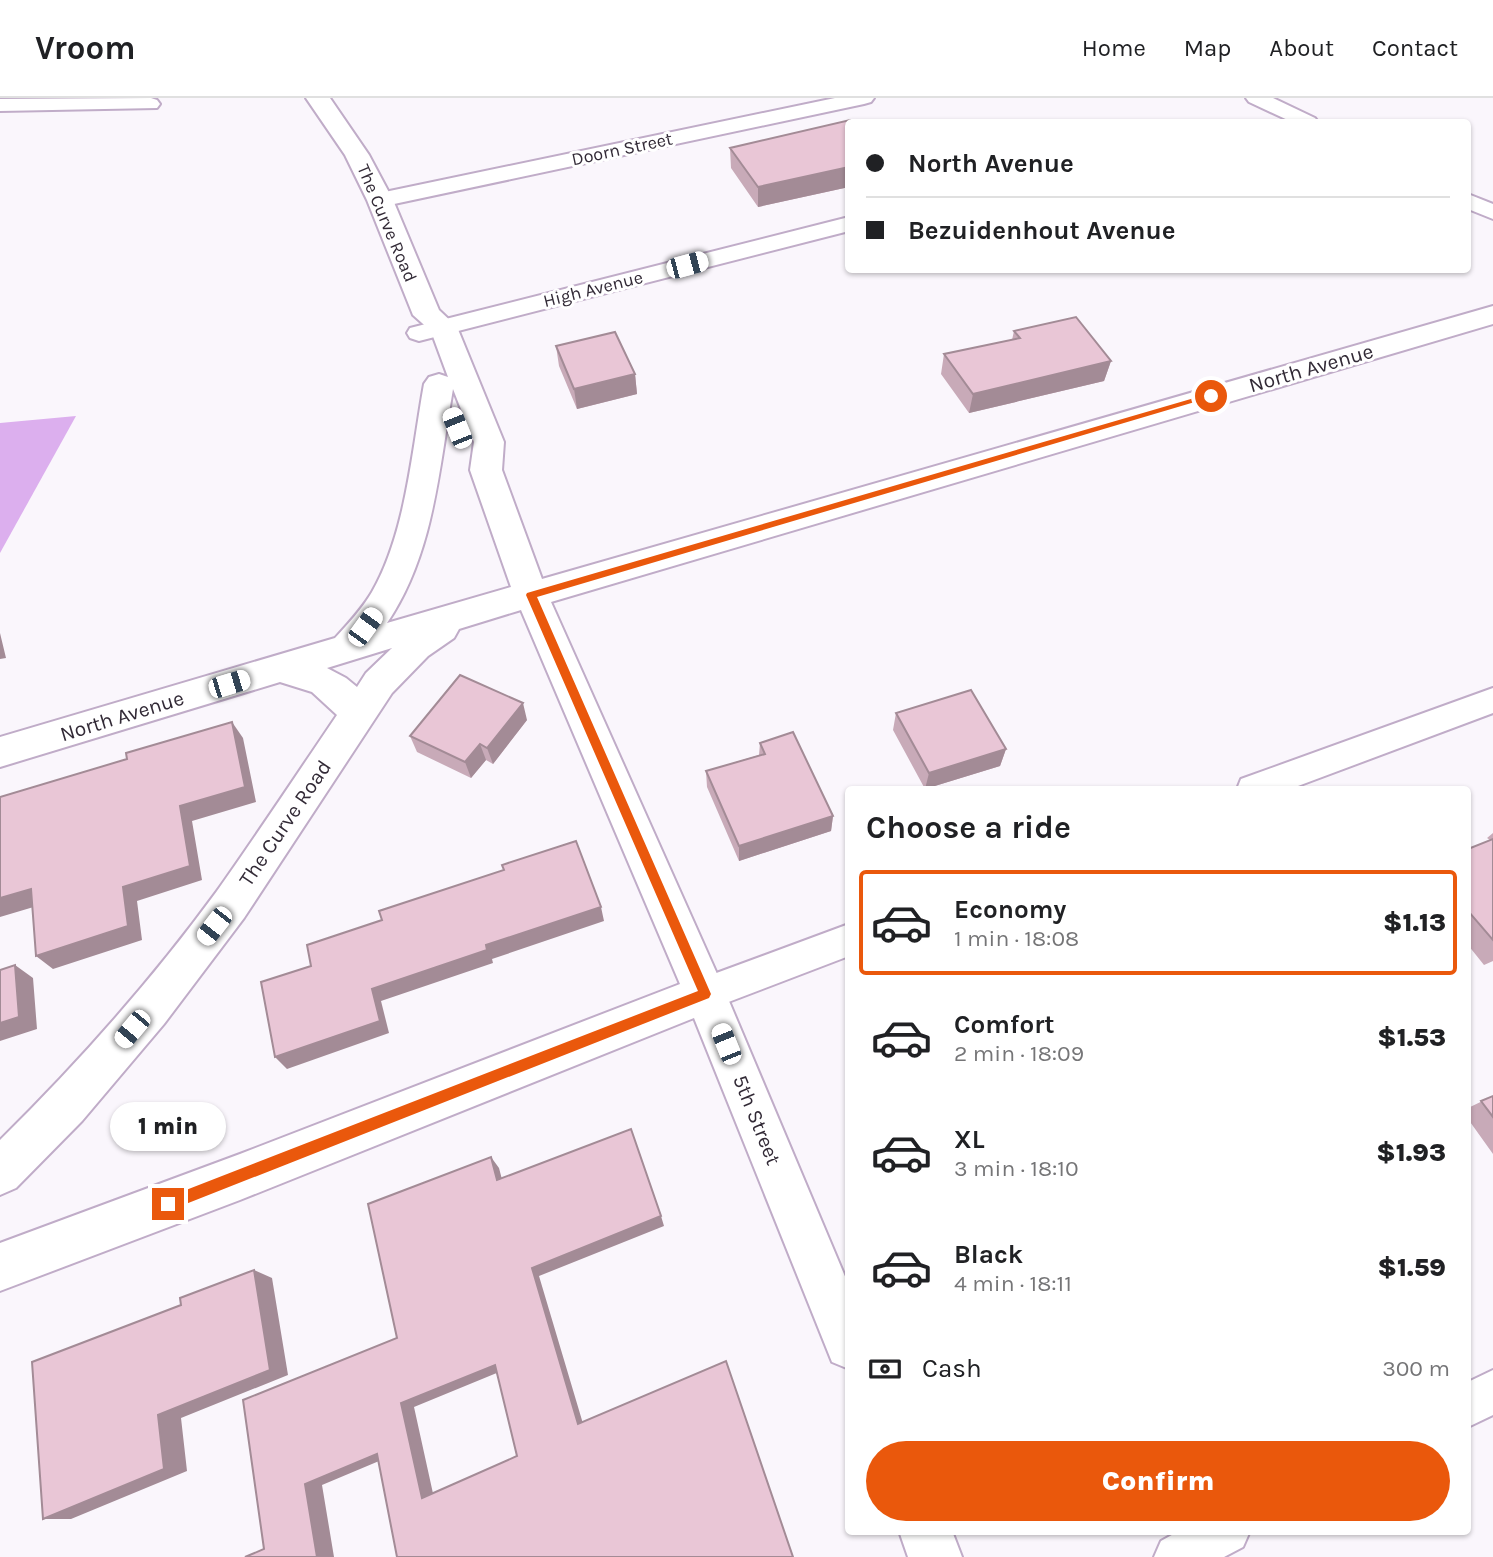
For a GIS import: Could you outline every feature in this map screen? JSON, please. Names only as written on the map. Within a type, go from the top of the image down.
[{"type":"street","name":"The Curve Road","points":[[318,98],[357,155],[380,200],[430,325]]},
{"type":"street","name":"Doorn Street","points":[[380,200],[864,98]]},
{"type":"street","points":[[1256,98],[1300,119]]},
{"type":"street","points":[[0,105],[150,103]]},
{"type":"street","points":[[1471,202],[1493,212]]},
{"type":"street","name":"High Avenue","points":[[430,325],[845,225]]},
{"type":"street","name":"North Avenue","points":[[0,752],[347,648],[1493,315]]},
{"type":"street","name":"5th Street","points":[[430,325],[439,384],[466,451],[486,470]]},
{"type":"street","name":"5th Street","points":[[430,325],[489,442],[486,470],[531,595],[705,994],[845,1335]]},
{"type":"street","points":[[347,648],[377,610],[400,566],[410,536],[439,384]]},
{"type":"street","name":"The Curve Road","points":[[0,1172],[66,1106],[157,999],[230,905],[356,715],[396,664],[416,646],[468,613]]},
{"type":"street","points":[[279,668],[324,680],[338,690],[356,715]]},
{"type":"street","points":[[1261,786],[1493,700]]},
{"type":"street","points":[[0,1266],[240,1177],[845,942]]},
{"type":"street","points":[[1471,1403],[1493,1392]]},
{"type":"street","points":[[927,1535],[935,1557]]},
{"type":"street","points":[[1177,1557],[1219,1535]]},
{"type":"shaded area","points":[[76,416],[0,553],[0,423]]},
{"type":"building","points":[[845,121],[845,168],[758,187],[730,148]]},
{"type":"building","points":[[1076,317],[1111,361],[973,394],[944,354],[1020,338],[1014,331]]},
{"type":"building","points":[[615,332],[635,374],[574,389],[556,346]]},
{"type":"building","points":[[460,675],[523,703],[487,748],[480,744],[465,762],[410,736]]},
{"type":"building","points":[[971,690],[1006,749],[929,773],[896,713]]},
{"type":"building","points":[[232,722],[245,787],[180,806],[190,866],[123,887],[128,926],[36,956],[31,889],[0,898],[0,797],[127,759],[126,753]]},
{"type":"building","points":[[793,732],[833,816],[739,846],[706,771],[765,754],[760,743]]},
{"type":"building","points":[[1493,839],[1493,940],[1471,914],[1471,848]]},
{"type":"building","points":[[576,841],[601,907],[486,945],[487,950],[372,989],[380,1021],[275,1057],[261,982],[311,966],[307,945],[382,920],[379,911],[504,870],[502,865]]},
{"type":"building","points":[[15,965],[19,1017],[0,1023],[0,970]]},
{"type":"building","points":[[1493,1096],[1493,1117],[1481,1101]]},
{"type":"building","points":[[631,1129],[661,1216],[532,1268],[578,1424],[726,1361],[793,1557],[397,1557],[377,1454],[305,1484],[317,1557],[245,1557],[264,1549],[243,1400],[397,1338],[368,1204],[491,1157],[497,1180]],"holes":[[[495,1365],[517,1456],[422,1498],[401,1403]]]},
{"type":"building","points":[[254,1270],[270,1370],[158,1415],[164,1469],[43,1519],[32,1362],[181,1305],[180,1298]]},
{"type":"route","points":[[168,1204],[705,994],[531,595],[1211,396]]}]
